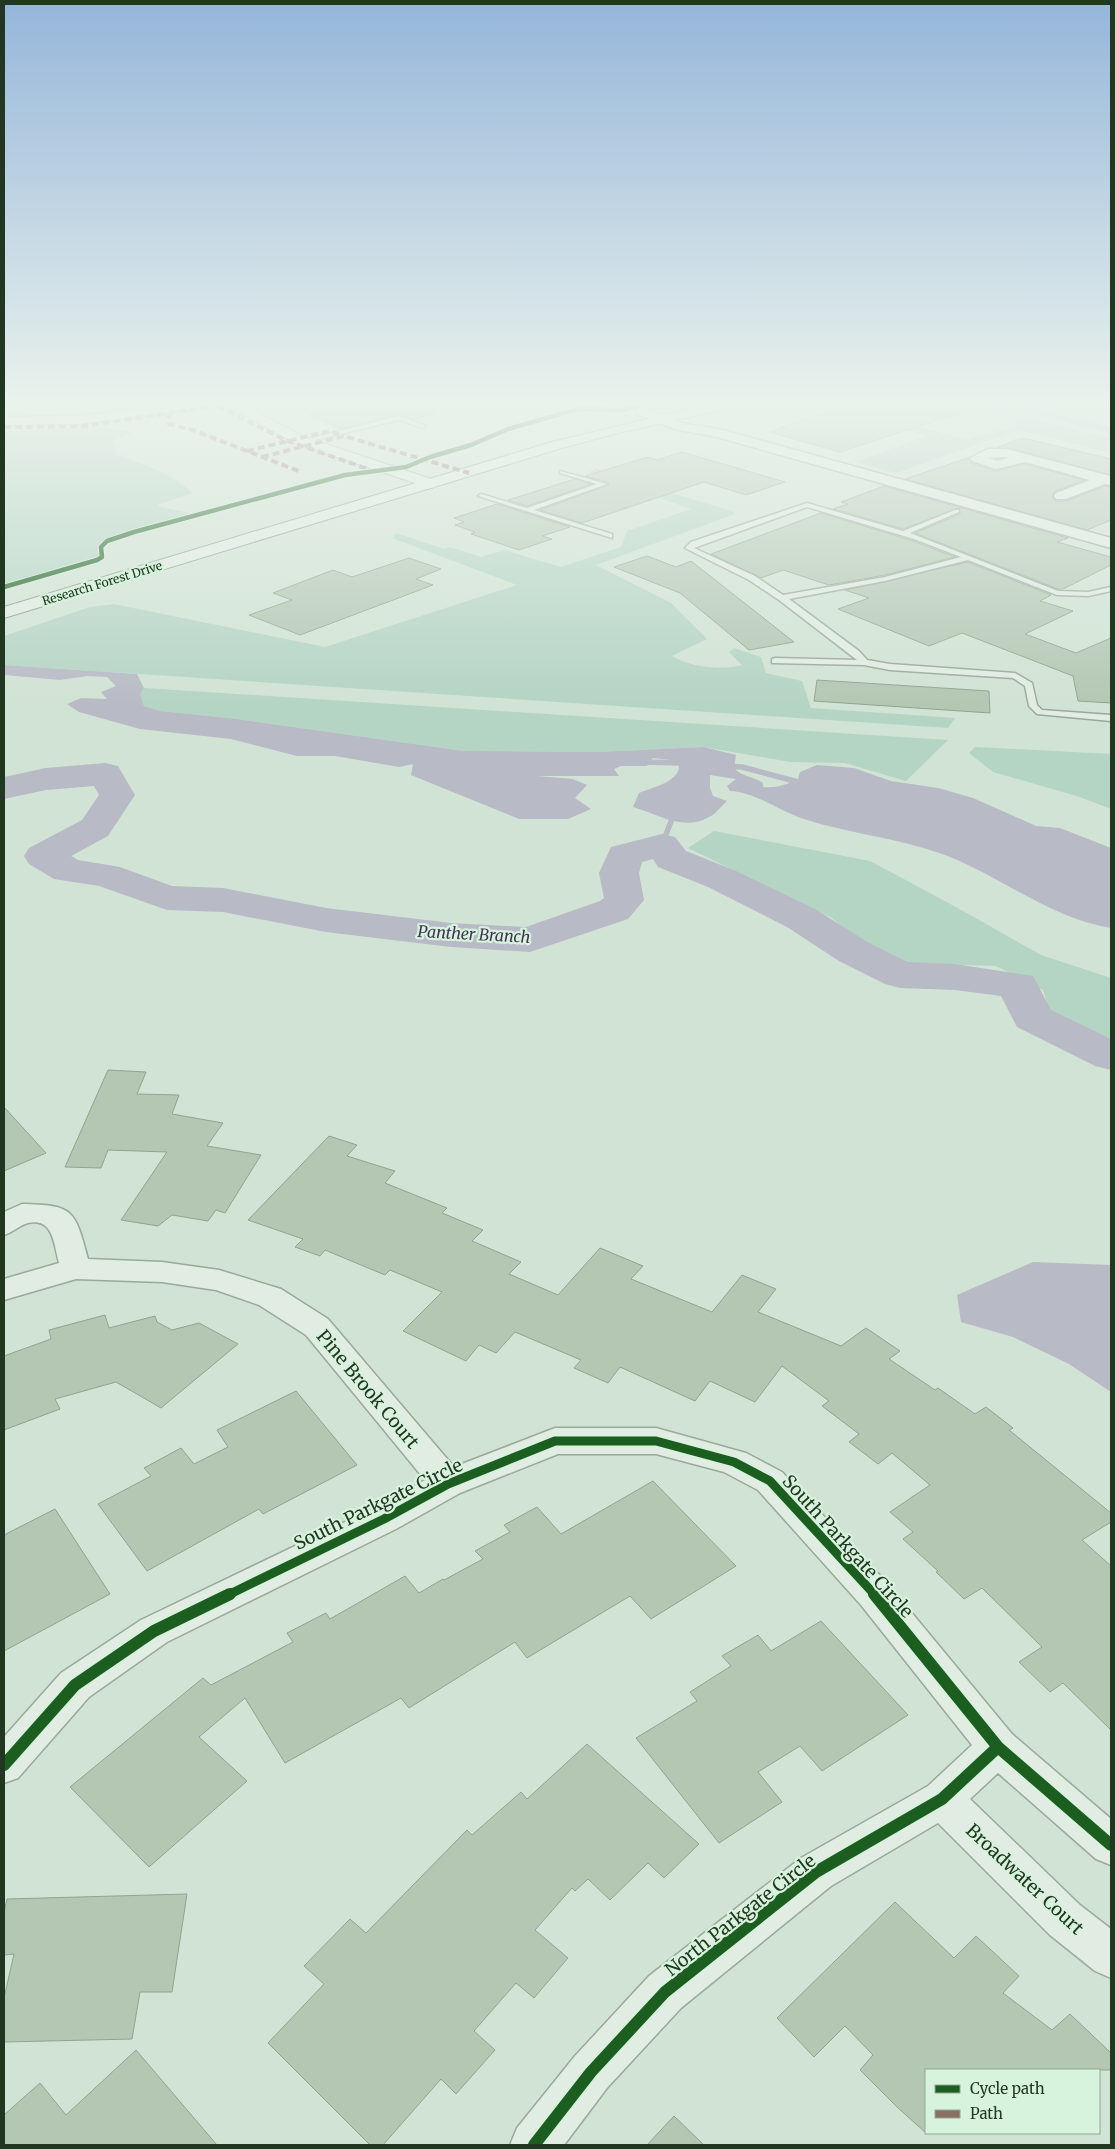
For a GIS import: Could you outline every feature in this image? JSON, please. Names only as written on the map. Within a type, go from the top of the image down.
[{"type":"main road","name":"Research Forest Drive","points":[[176,544],[305,506]]},
{"type":"main road","name":"Research Forest Drive","points":[[4,613],[338,506]]},
{"type":"main road","name":"Research Forest Drive","points":[[4,595],[118,561]]},
{"type":"street","points":[[980,506],[1111,543]]},
{"type":"street","points":[[4,1225],[22,1213],[51,1214],[64,1224],[75,1269]]},
{"type":"street","name":"Pine Brook Court","points":[[6,1282],[75,1269],[162,1272],[219,1280],[270,1297],[317,1327],[448,1484]]},
{"type":"street","name":"South Parkgate Circle","points":[[4,1765],[75,1685],[154,1630],[384,1519],[448,1484],[555,1441],[656,1441],[734,1462],[770,1481],[874,1594],[998,1747]]},
{"type":"street","points":[[998,1747],[1111,1846]]},
{"type":"street","name":"North Parkgate Circle","points":[[534,2145],[591,2072],[665,1992],[816,1872],[942,1799],[998,1747]]},
{"type":"street","name":"Broadwater Court","points":[[942,1799],[1065,1920],[1111,1956]]},
{"type":"lane","points":[[516,506],[609,536]]},
{"type":"lane","points":[[528,510],[539,506]]},
{"type":"lane","points":[[803,506],[694,544],[689,548],[752,578],[856,653],[864,662]]},
{"type":"lane","points":[[811,506],[903,533],[1057,593],[1088,594],[1110,590],[1107,583],[1111,580]]},
{"type":"lane","points":[[903,533],[957,511]]},
{"type":"lane","points":[[782,598],[885,579],[968,558]]},
{"type":"lane","points":[[775,661],[864,662],[890,666],[1015,676],[1030,685],[1033,706],[1040,712],[1111,718]]},
{"type":"green space","points":[[4,506],[161,506],[193,515],[141,527],[113,536],[97,547],[99,557],[4,586],[4,512],[7,510]]},
{"type":"green space","points":[[683,506],[716,506],[732,511],[735,514],[596,565],[671,603],[707,639],[672,656],[687,663],[706,667],[734,667],[742,665],[729,652],[734,648],[761,657],[766,673],[802,681],[811,708],[955,718],[948,728],[4,665],[4,636],[90,607],[114,604],[325,647],[517,585],[392,538],[396,533],[444,549],[450,547],[481,557],[504,550],[561,567],[621,547],[627,531],[691,509]]},
{"type":"green space","points":[[144,688],[948,740],[906,781],[845,763],[790,762],[704,747],[598,752],[464,751],[229,718],[160,711],[144,706],[140,694]]},
{"type":"green space","points":[[975,747],[1111,754],[1111,809],[1080,797],[993,772],[969,753]]},
{"type":"green space","points":[[714,831],[870,861],[1041,955],[1111,978],[1111,1042],[1093,1040],[1051,1016],[1043,990],[996,966],[911,963],[855,938],[832,918],[688,848]]},
{"type":"shaded area","points":[[4,665],[137,674],[144,688],[140,694],[144,706],[160,711],[229,718],[464,751],[598,752],[704,747],[736,755],[734,768],[763,783],[763,787],[789,783],[798,779],[800,772],[817,765],[854,768],[891,781],[938,788],[973,798],[1036,826],[1060,828],[1111,848],[1111,928],[1068,916],[945,855],[910,844],[839,829],[804,819],[758,798],[730,791],[727,786],[736,779],[710,775],[710,788],[713,796],[727,801],[714,814],[700,821],[690,823],[671,820],[633,807],[639,793],[664,783],[675,776],[679,765],[670,760],[653,758],[647,766],[621,766],[614,769],[619,776],[537,776],[573,779],[587,785],[575,798],[591,809],[568,819],[519,819],[411,775],[413,764],[399,767],[335,756],[297,756],[231,739],[140,729],[79,712],[67,704],[81,698],[107,699],[101,692],[116,686],[107,677],[87,676],[60,680],[4,675]]},
{"type":"shaded area","points":[[1033,1262],[1111,1265],[1111,1392],[1069,1364],[1013,1337],[961,1322],[957,1295]]},
{"type":"building","points":[[490,506],[504,506],[570,527],[542,536],[552,539],[519,550],[471,534],[475,532],[455,525],[464,522],[454,518]]},
{"type":"building","points":[[550,506],[632,506],[582,523],[540,510]]},
{"type":"building","points":[[841,506],[956,506],[1068,538],[1057,542],[1111,557],[1111,565],[1063,589],[1058,589],[915,533],[960,514],[959,508],[903,529],[833,509]]},
{"type":"building","points":[[1002,506],[1111,506],[1111,520],[1087,530]]},
{"type":"building","points":[[821,513],[913,541],[955,557],[885,575],[829,585],[783,570],[761,578],[711,554]]},
{"type":"building","points":[[647,556],[676,567],[691,561],[794,642],[749,650],[680,593],[614,567]]},
{"type":"building","points":[[409,558],[441,569],[416,579],[433,585],[300,635],[249,615],[292,600],[273,593],[333,570],[352,577]]},
{"type":"building","points":[[968,562],[1051,595],[1040,601],[1073,611],[1025,634],[1076,653],[1111,638],[1111,703],[1078,701],[1073,676],[962,633],[929,646],[838,609],[869,598],[845,590]]},
{"type":"building","points":[[817,680],[989,691],[990,713],[814,701]]},
{"type":"building","points":[[108,1070],[146,1072],[137,1094],[179,1095],[172,1114],[223,1123],[207,1146],[261,1155],[225,1213],[216,1210],[208,1221],[172,1215],[158,1226],[121,1220],[167,1152],[108,1150],[101,1168],[65,1167]]},
{"type":"building","points":[[4,1107],[46,1153],[4,1171]]},
{"type":"building","points":[[329,1136],[357,1145],[347,1156],[395,1171],[385,1183],[447,1208],[442,1213],[483,1230],[472,1241],[521,1262],[509,1274],[558,1295],[600,1248],[643,1266],[631,1279],[712,1312],[742,1275],[776,1289],[758,1312],[841,1346],[866,1328],[900,1351],[889,1359],[935,1390],[938,1388],[975,1414],[986,1407],[1013,1428],[1009,1430],[1111,1513],[1111,1522],[1082,1540],[1111,1566],[1111,1730],[1063,1683],[1050,1692],[1019,1662],[1042,1647],[982,1588],[964,1599],[936,1572],[938,1571],[903,1539],[913,1532],[890,1512],[930,1485],[892,1453],[878,1464],[849,1442],[859,1434],[822,1406],[829,1401],[782,1366],[755,1402],[710,1381],[695,1401],[620,1367],[608,1383],[574,1368],[581,1360],[515,1332],[496,1353],[479,1345],[466,1361],[403,1331],[442,1292],[390,1270],[385,1275],[325,1250],[320,1256],[295,1247],[303,1239],[248,1220]]},
{"type":"building","points":[[105,1315],[109,1328],[155,1316],[157,1322],[172,1330],[199,1323],[238,1344],[161,1408],[116,1382],[55,1399],[60,1409],[4,1430],[4,1356],[51,1339],[49,1330]]},
{"type":"building","points":[[296,1391],[357,1465],[263,1514],[259,1509],[147,1571],[98,1504],[151,1476],[144,1468],[181,1448],[194,1464],[228,1447],[217,1430]]},
{"type":"building","points":[[653,1481],[736,1566],[651,1619],[630,1596],[527,1658],[515,1642],[409,1708],[401,1698],[285,1763],[245,1698],[199,1737],[247,1781],[149,1867],[70,1787],[203,1678],[211,1685],[293,1642],[287,1633],[326,1613],[330,1619],[405,1576],[419,1593],[483,1559],[475,1551],[510,1532],[504,1525],[537,1507],[561,1534]]},
{"type":"building","points":[[55,1509],[110,1594],[4,1651],[4,1535]]},
{"type":"building","points":[[821,1621],[908,1715],[822,1771],[800,1746],[758,1772],[782,1802],[719,1843],[636,1738],[697,1701],[690,1692],[731,1666],[722,1656],[758,1635],[771,1651]]},
{"type":"building","points":[[587,1744],[699,1844],[664,1878],[648,1863],[610,1900],[588,1879],[575,1891],[572,1888],[535,1930],[568,1958],[534,1998],[516,1983],[474,2031],[495,2050],[456,2094],[441,2079],[383,2145],[370,2145],[268,2043],[324,1984],[304,1966],[350,1919],[366,1933],[467,1830],[472,1835],[521,1792],[527,1799]]},
{"type":"building","points":[[187,1894],[172,1992],[140,1992],[132,2039],[4,2042],[4,1998],[14,1954],[4,1955],[4,1912],[7,1899]]},
{"type":"building","points":[[895,1902],[954,1958],[976,1936],[1019,1976],[1003,1993],[1052,2030],[1070,2014],[1111,2053],[1111,2070],[925,2069],[925,2132],[860,2070],[873,2055],[845,2026],[814,2057],[777,2018]]},
{"type":"building","points":[[136,2050],[217,2145],[4,2145],[4,2115],[40,2083],[66,2115]]},
{"type":"building","points":[[674,2116],[704,2145],[647,2145]]},
{"type":"waterway","points":[[639,762],[685,763]]},
{"type":"waterway","points":[[726,766],[742,767],[802,783]]},
{"type":"waterway","name":"Panther Branch","points":[[4,788],[46,779],[105,774],[117,795],[95,828],[43,856],[68,871],[106,875],[167,898],[223,900],[326,920],[451,935],[530,940],[614,910],[624,900],[619,873],[625,855],[662,845],[672,859],[722,879],[801,918],[854,952],[900,975],[955,977],[1018,985],[1033,1018],[1111,1056]]},
{"type":"waterway","points":[[662,845],[675,811]]},
{"type":"cycle path","points":[[4,587],[97,560],[102,557],[101,547],[107,541],[229,506]]},
{"type":"cycle path","points":[[4,1765],[75,1685],[154,1631],[384,1519],[448,1484],[555,1441],[656,1441],[734,1462],[770,1481],[874,1594],[998,1747],[1111,1845]]},
{"type":"cycle path","points":[[534,2145],[591,2072],[665,1992],[816,1872],[942,1799],[998,1747]]}]
